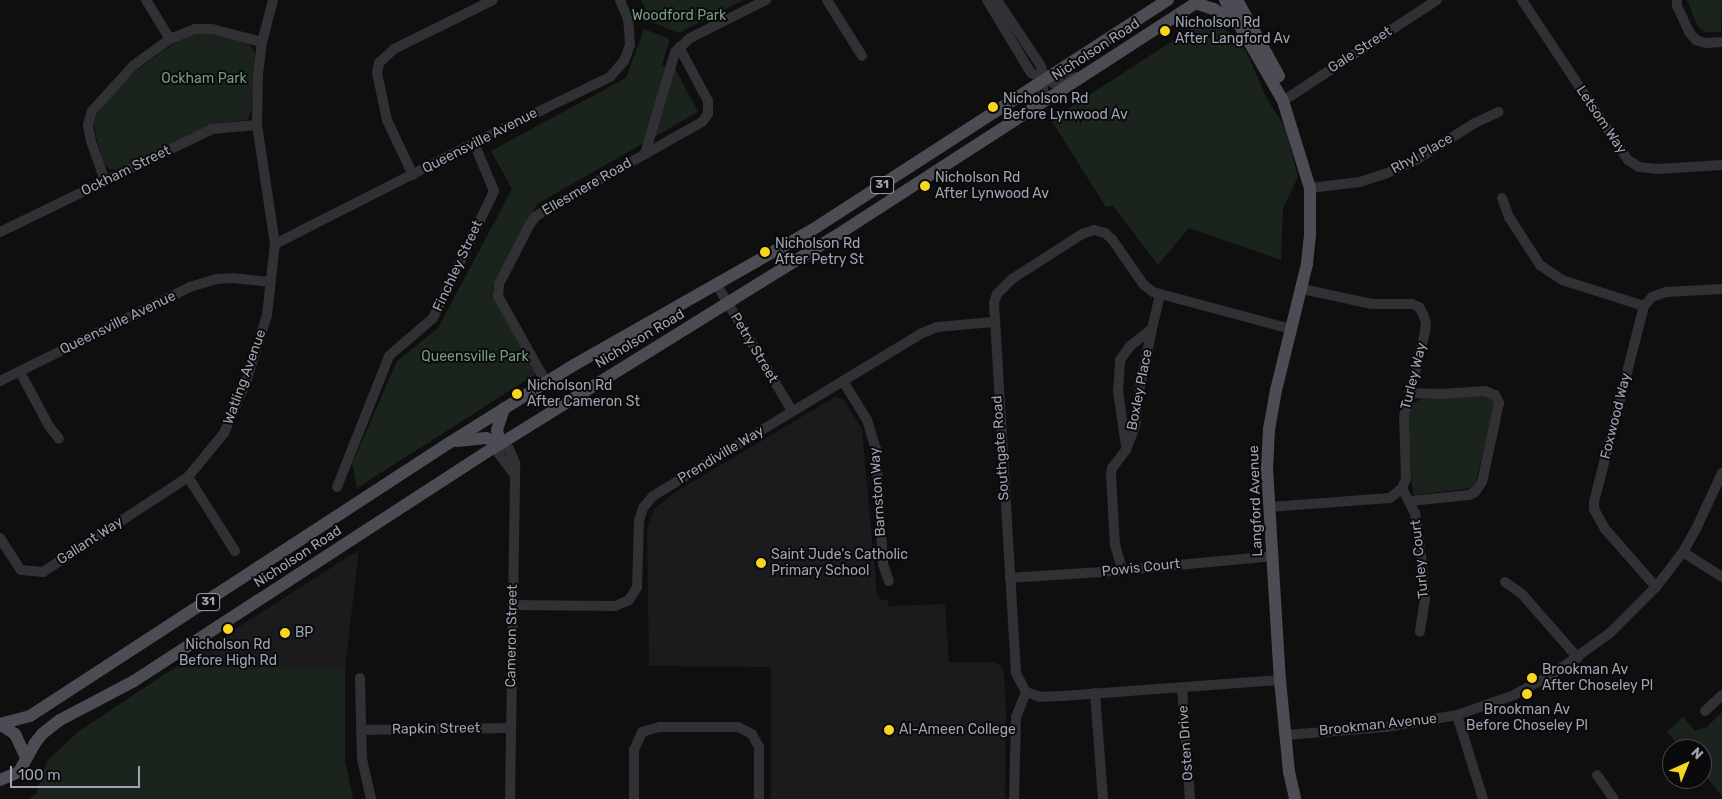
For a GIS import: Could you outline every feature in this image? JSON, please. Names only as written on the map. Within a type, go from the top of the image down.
[{"type":"main road","name":"Nicholson Road","points":[[0,725],[30,716],[504,408],[812,230],[1168,0]]},
{"type":"main road","name":"Langford Avenue","points":[[1225,0],[1286,99]]},
{"type":"main road","name":"Langford Avenue","points":[[1236,0],[1286,99],[1305,140],[1309,157],[1310,235],[1302,289],[1280,368],[1269,429],[1269,507],[1280,680],[1289,772],[1295,799]]},
{"type":"main road","name":"Nicholson Road","points":[[1,780],[19,772],[42,734],[60,720],[134,681],[500,444],[727,304],[1198,2]]},
{"type":"main road","points":[[1198,2],[1222,12],[1242,27]]},
{"type":"main road","points":[[500,444],[497,430],[504,408]]},
{"type":"main road","points":[[450,443],[486,438],[500,444]]},
{"type":"main road","name":"Nicholson Road","points":[[0,725],[15,734],[26,758]]},
{"type":"street","points":[[146,0],[170,39]]},
{"type":"street","name":"Watling Avenue","points":[[188,477],[224,433],[247,380],[267,315],[275,244],[257,125],[258,74],[262,42],[273,0]]},
{"type":"street","points":[[413,175],[387,120],[377,73],[379,63],[394,49],[493,0]]},
{"type":"street","name":"Queensville Avenue","points":[[275,244],[474,143],[610,77],[624,62],[630,45],[628,19],[620,0]]},
{"type":"street","name":"Ellesmere Road","points":[[645,154],[671,58],[679,47],[690,38],[766,0]]},
{"type":"street","points":[[827,0],[862,56]]},
{"type":"street","points":[[987,0],[1031,72],[1052,83],[1086,74]]},
{"type":"street","points":[[997,0],[1041,66],[1044,80],[1041,103]]},
{"type":"street","name":"Gale Street","points":[[1286,99],[1438,0]]},
{"type":"street","name":"Letsom Way","points":[[1522,0],[1628,160],[1639,168],[1657,169],[1722,165]]},
{"type":"street","points":[[1677,0],[1677,6],[1685,24],[1696,40],[1706,43],[1722,42]]},
{"type":"street","points":[[105,181],[91,141],[88,124],[92,111],[134,65],[170,39],[195,29],[212,29],[262,42]]},
{"type":"street","name":"Ellesmere Road","points":[[546,382],[498,296],[499,284],[536,216],[702,122],[708,114],[708,101],[679,47]]},
{"type":"street","name":"Rhyl Place","points":[[1309,182],[1360,182],[1387,173],[1416,160],[1475,123],[1499,112]]},
{"type":"street","name":"Ockham Street","points":[[0,232],[212,129],[257,125]]},
{"type":"street","name":"Finchley Street","points":[[337,487],[389,356],[433,318],[494,191],[474,143]]},
{"type":"street","points":[[1502,198],[1509,217],[1540,265],[1562,280],[1644,306],[1652,296],[1666,292],[1722,289]]},
{"type":"street","name":"Southgate Road","points":[[1026,692],[1016,673],[993,322],[994,303],[997,294],[1004,286],[1082,234],[1094,230],[1106,233],[1142,284],[1160,295],[1170,295],[1291,329]]},
{"type":"street","name":"Queensville Avenue","points":[[0,381],[190,287],[216,279],[270,282]]},
{"type":"street","name":"Petry Street","points":[[717,285],[792,411]]},
{"type":"street","name":"Turley Way","points":[[1302,289],[1372,304],[1405,303],[1419,307],[1426,323],[1404,416],[1406,479],[1402,488]]},
{"type":"street","name":"Boxley Place","points":[[1122,569],[1114,545],[1111,475],[1112,468],[1126,450],[1135,426],[1140,386],[1160,295]]},
{"type":"street","name":"Foxwood Way","points":[[1644,306],[1594,508],[1605,529],[1656,587]]},
{"type":"street","name":"Prendiville Way","points":[[512,605],[615,606],[629,600],[637,587],[639,521],[643,508],[653,496],[920,334],[937,327],[993,322]]},
{"type":"street","name":"Boxley Place","points":[[1126,450],[1118,391],[1120,360],[1130,346],[1152,329]]},
{"type":"street","points":[[20,372],[49,426],[59,439]]},
{"type":"street","name":"Barnston Way","points":[[843,381],[867,420],[876,449],[883,564],[889,581]]},
{"type":"street","points":[[1409,392],[1440,394],[1485,391],[1495,395],[1499,403],[1482,482],[1475,492],[1468,495],[1410,501]]},
{"type":"street","name":"Cameron Street","points":[[500,444],[500,454],[514,474],[510,799]]},
{"type":"street","name":"Brookman Avenue","points":[[1286,735],[1386,727],[1457,715],[1514,695],[1578,658],[1616,628],[1656,587],[1683,552],[1706,511],[1722,473]]},
{"type":"street","points":[[188,477],[235,551]]},
{"type":"street","name":"Gallant Way","points":[[0,538],[21,570],[43,572],[188,477]]},
{"type":"street","points":[[1269,507],[1390,498],[1402,488]]},
{"type":"street","name":"Turley Court","points":[[1402,488],[1416,513],[1425,599],[1420,632]]},
{"type":"street","points":[[1683,552],[1722,577]]},
{"type":"street","name":"Powis Court","points":[[1010,578],[1273,556]]},
{"type":"street","points":[[1505,582],[1522,594],[1578,658]]},
{"type":"street","points":[[360,678],[362,759],[371,799]]},
{"type":"street","points":[[1014,799],[1016,717],[1026,692],[1040,697],[1280,680]]},
{"type":"street","name":"Osten Drive","points":[[1182,688],[1190,799]]},
{"type":"street","points":[[1095,693],[1102,799]]},
{"type":"street","points":[[1705,711],[1722,695]]},
{"type":"street","points":[[1457,715],[1483,799]]},
{"type":"street","points":[[634,799],[634,750],[642,732],[660,727],[738,727],[752,734],[759,747],[759,799]]},
{"type":"street","name":"Rapkin Street","points":[[360,730],[511,728]]},
{"type":"street","points":[[1597,775],[1614,799]]},
{"type":"shaded area","name":"Saint Jude's Catholic Primary School","points":[[835,397],[843,399],[862,429],[877,595],[882,600],[888,600],[889,606],[945,604],[949,662],[996,662],[1004,670],[1006,712],[1005,799],[771,799],[771,667],[649,666],[647,530],[654,509],[674,493]]},
{"type":"shaded area","points":[[359,550],[345,668],[174,668]]},
{"type":"green space","name":"Woodford Park","points":[[641,0],[743,0],[679,33],[651,22]]},
{"type":"green space","points":[[1687,0],[1722,0],[1721,32],[1705,32],[1698,27]]},
{"type":"green space","points":[[1206,19],[1231,33],[1246,51],[1267,99],[1285,127],[1298,177],[1283,208],[1281,260],[1189,228],[1158,265],[1113,206],[1106,207],[1051,120]]},
{"type":"green space","name":"Queensville Park","points":[[644,29],[670,39],[662,65],[676,70],[698,112],[537,204],[492,288],[536,374],[357,488],[352,464],[397,361],[438,328],[512,189],[491,151],[626,78]]},
{"type":"green space","name":"Ockham Park","points":[[196,33],[211,33],[249,44],[255,53],[252,109],[247,120],[212,124],[119,170],[109,169],[104,163],[96,137],[94,124],[97,112],[137,70],[173,44]]},
{"type":"green space","points":[[1488,394],[1496,401],[1474,488],[1414,495],[1409,421],[1412,404],[1423,398]]},
{"type":"green space","points":[[174,668],[345,668],[345,760],[353,799],[29,799],[36,794],[47,761],[78,732]]},
{"type":"green space","points":[[1722,712],[1722,796],[1712,784],[1712,739],[1673,739],[1667,732],[1683,717],[1695,731],[1707,727]]},
{"type":"place","name":"Nicholson Rd After Langford Av","points":[[1165,31]]},
{"type":"place","name":"Nicholson Rd Before Lynwood Av","points":[[993,107]]},
{"type":"place","name":"Nicholson Rd After Lynwood Av","points":[[925,186]]},
{"type":"place","name":"Nicholson Rd After Petry St","points":[[765,252]]},
{"type":"place","name":"Nicholson Rd After Cameron St","points":[[517,394]]},
{"type":"place","name":"Saint Jude's Catholic Primary School","points":[[761,563]]},
{"type":"place","name":"Nicholson Rd Before High Rd","points":[[228,629]]},
{"type":"place","name":"BP","points":[[285,633]]},
{"type":"place","name":"Brookman Av After Choseley Pl","points":[[1532,678]]},
{"type":"place","name":"Brookman Av Before Choseley Pl","points":[[1527,694]]},
{"type":"place","name":"Al-Ameen College","points":[[889,730]]}]
